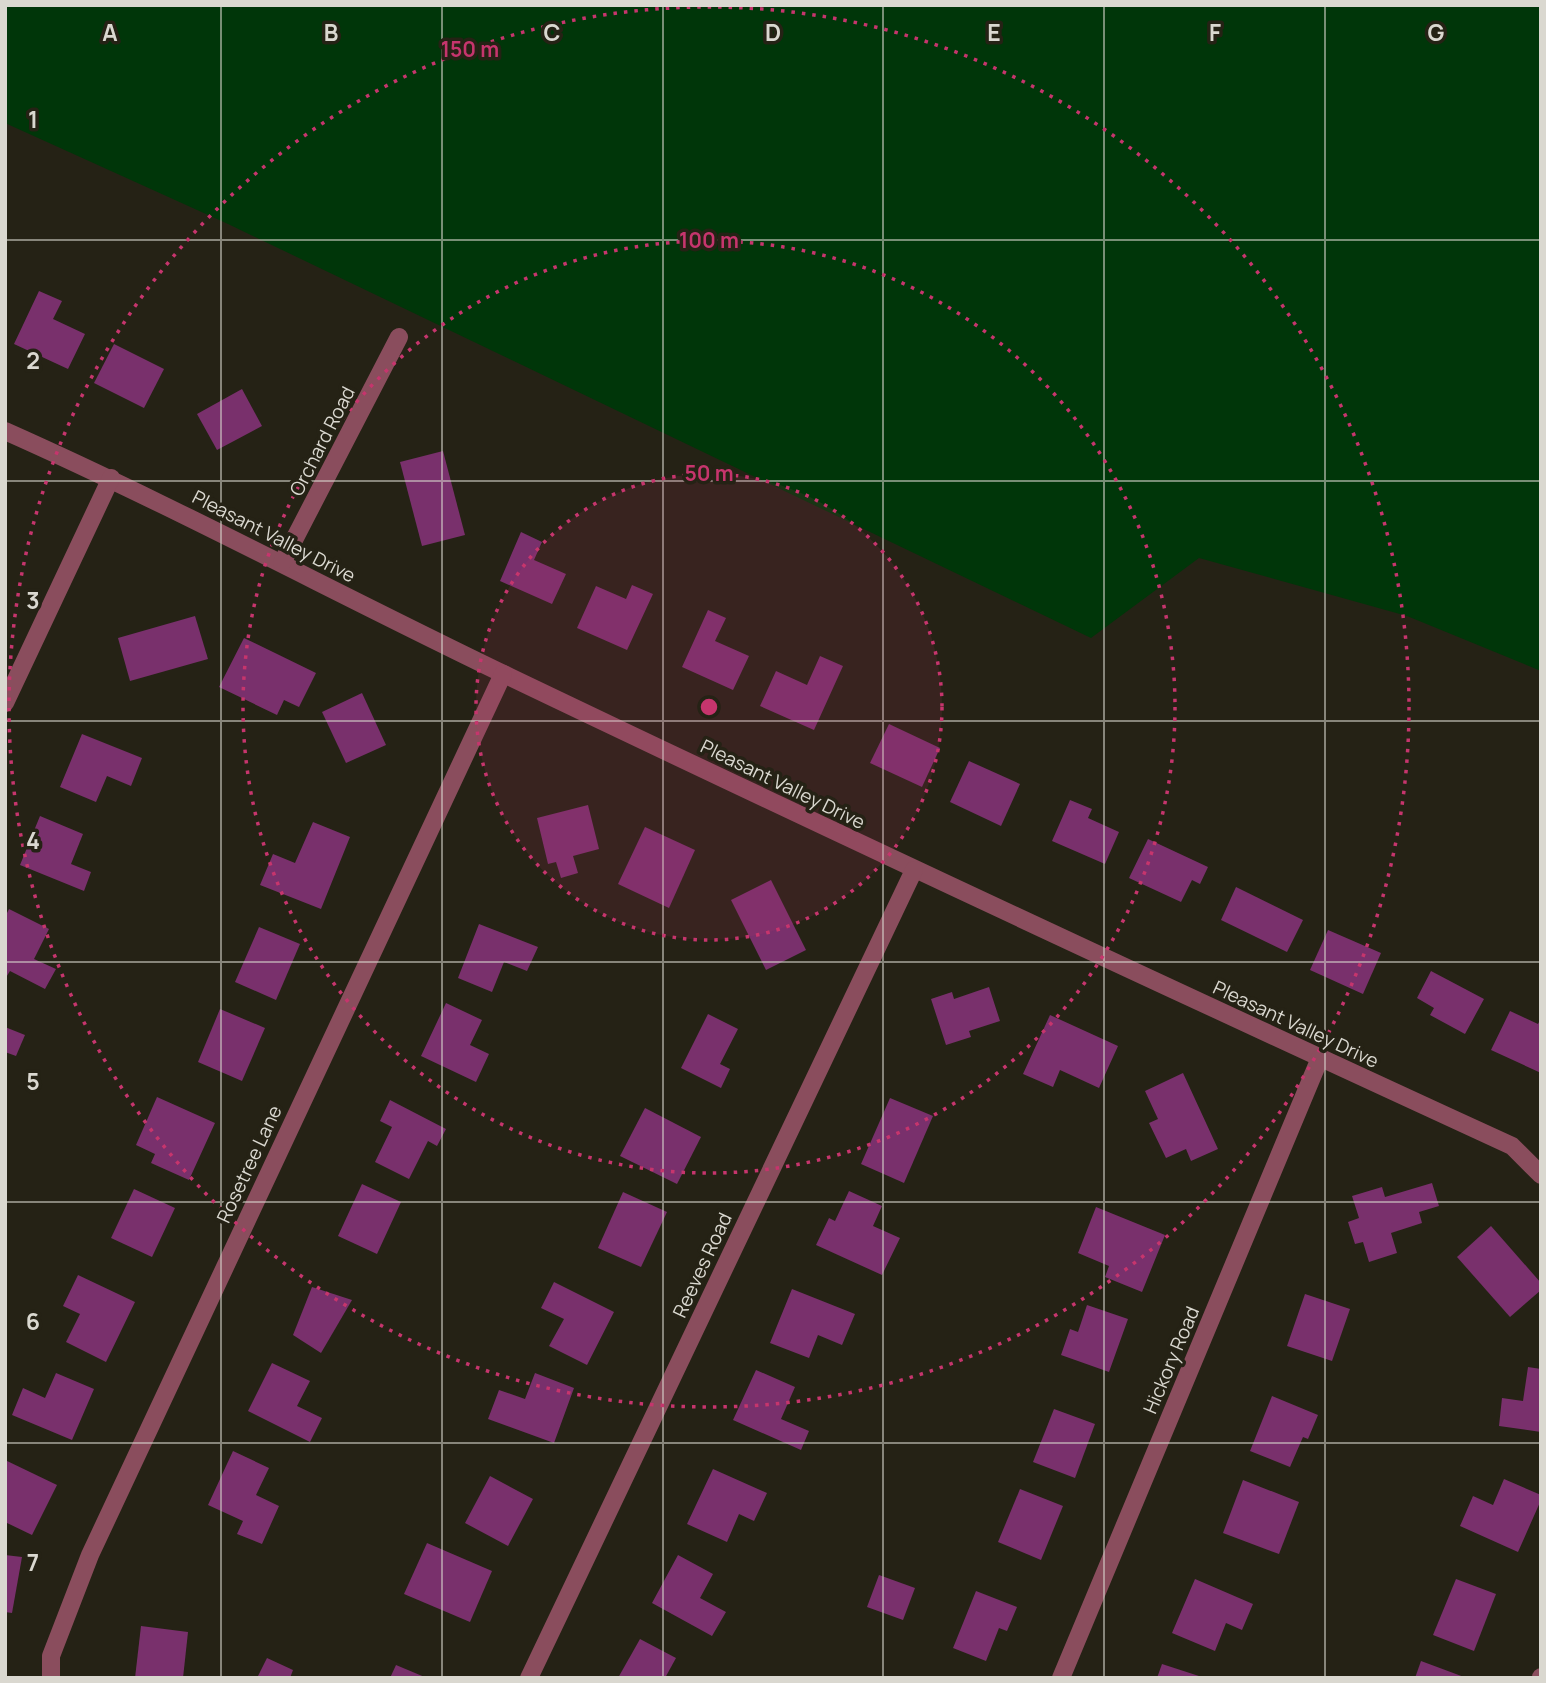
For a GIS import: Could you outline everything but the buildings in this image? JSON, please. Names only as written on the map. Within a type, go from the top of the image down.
[{"type":"street","name":"Orchard Road","points":[[282,563],[400,337]]},
{"type":"street","name":"Pleasant Valley Drive","points":[[5,431],[111,478],[503,674],[914,870],[1512,1146],[1541,1175]]},
{"type":"street","points":[[5,703],[111,478]]},
{"type":"street","name":"Rosetree Lane","points":[[51,1678],[51,1656],[90,1555],[503,674]]},
{"type":"street","name":"Reeves Road","points":[[529,1678],[914,870]]},
{"type":"street","name":"Hickory Road","points":[[1061,1678],[1320,1058]]},
{"type":"green space","points":[[5,5],[1541,5],[1541,671],[1407,616],[1199,558],[1091,638],[228,224],[5,123]]}]
